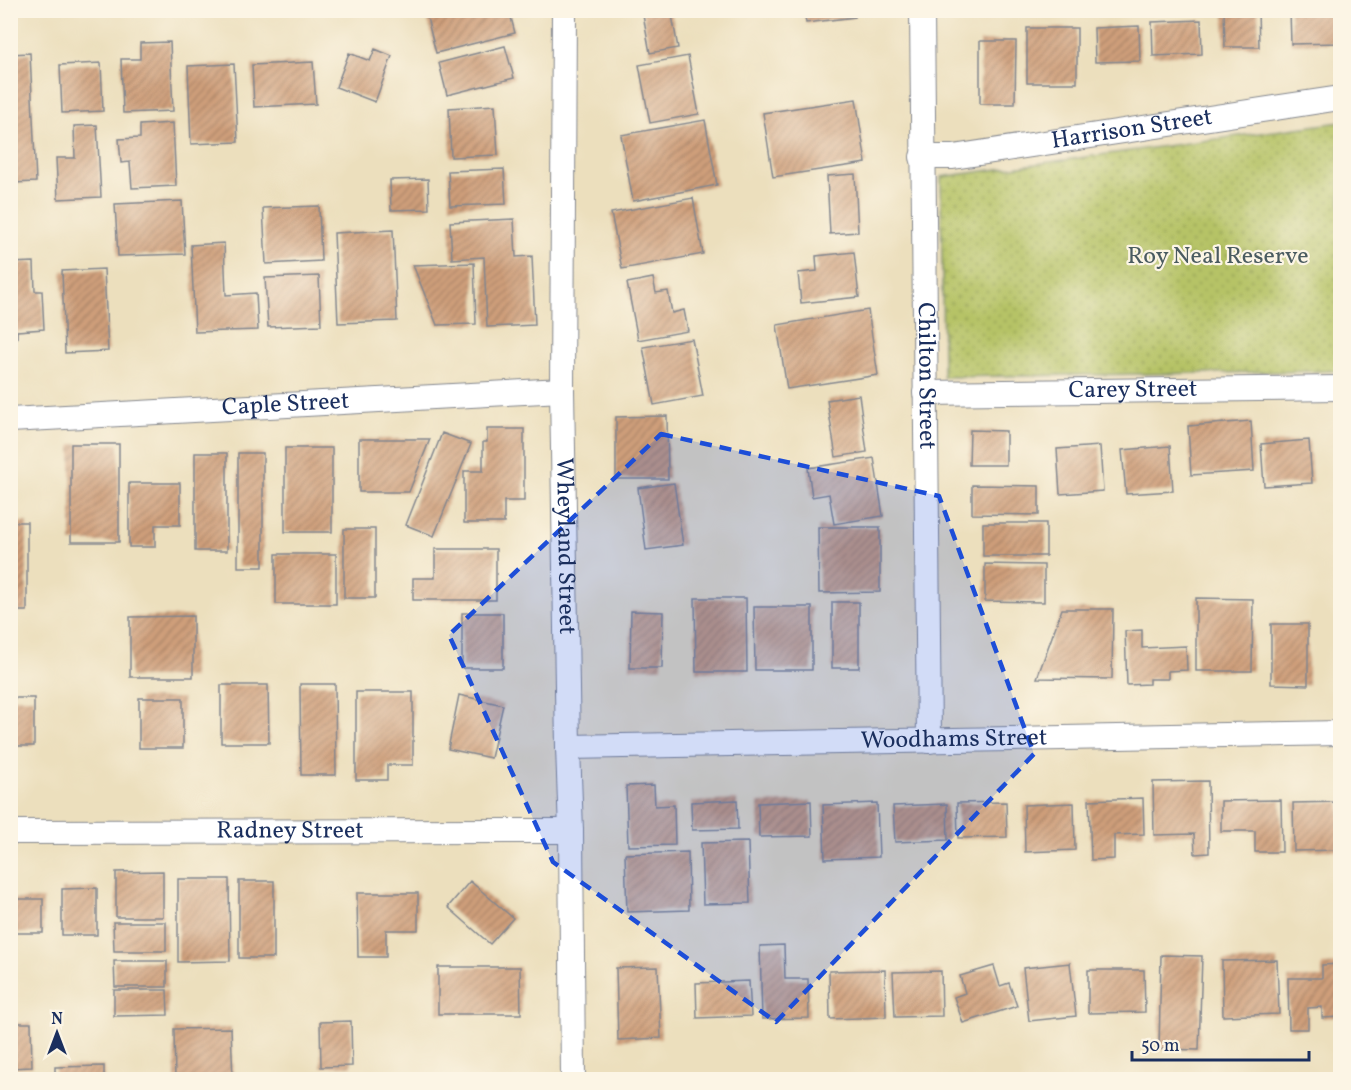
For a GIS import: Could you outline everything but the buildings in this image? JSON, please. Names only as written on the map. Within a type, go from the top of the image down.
[{"type":"street","name":"Wheyland Street","points":[[564,10],[562,390],[571,831],[573,1080]]},
{"type":"street","name":"Chilton Street","points":[[922,10],[929,741]]},
{"type":"street","name":"Harrison Street","points":[[922,157],[952,157],[1341,98]]},
{"type":"street","name":"Carey Street","points":[[926,393],[1341,388]]},
{"type":"street","name":"Caple Street","points":[[10,420],[562,390]]},
{"type":"street","name":"Woodhams Street","points":[[568,747],[1341,733]]},
{"type":"street","name":"Radney Street","points":[[10,832],[571,831]]},
{"type":"highlighted area","points":[[661,434],[939,496],[1034,754],[776,1022],[553,862],[449,635]]},
{"type":"green space","name":"Roy Neal Reserve","points":[[1340,122],[1340,371],[943,377],[941,177]]}]
